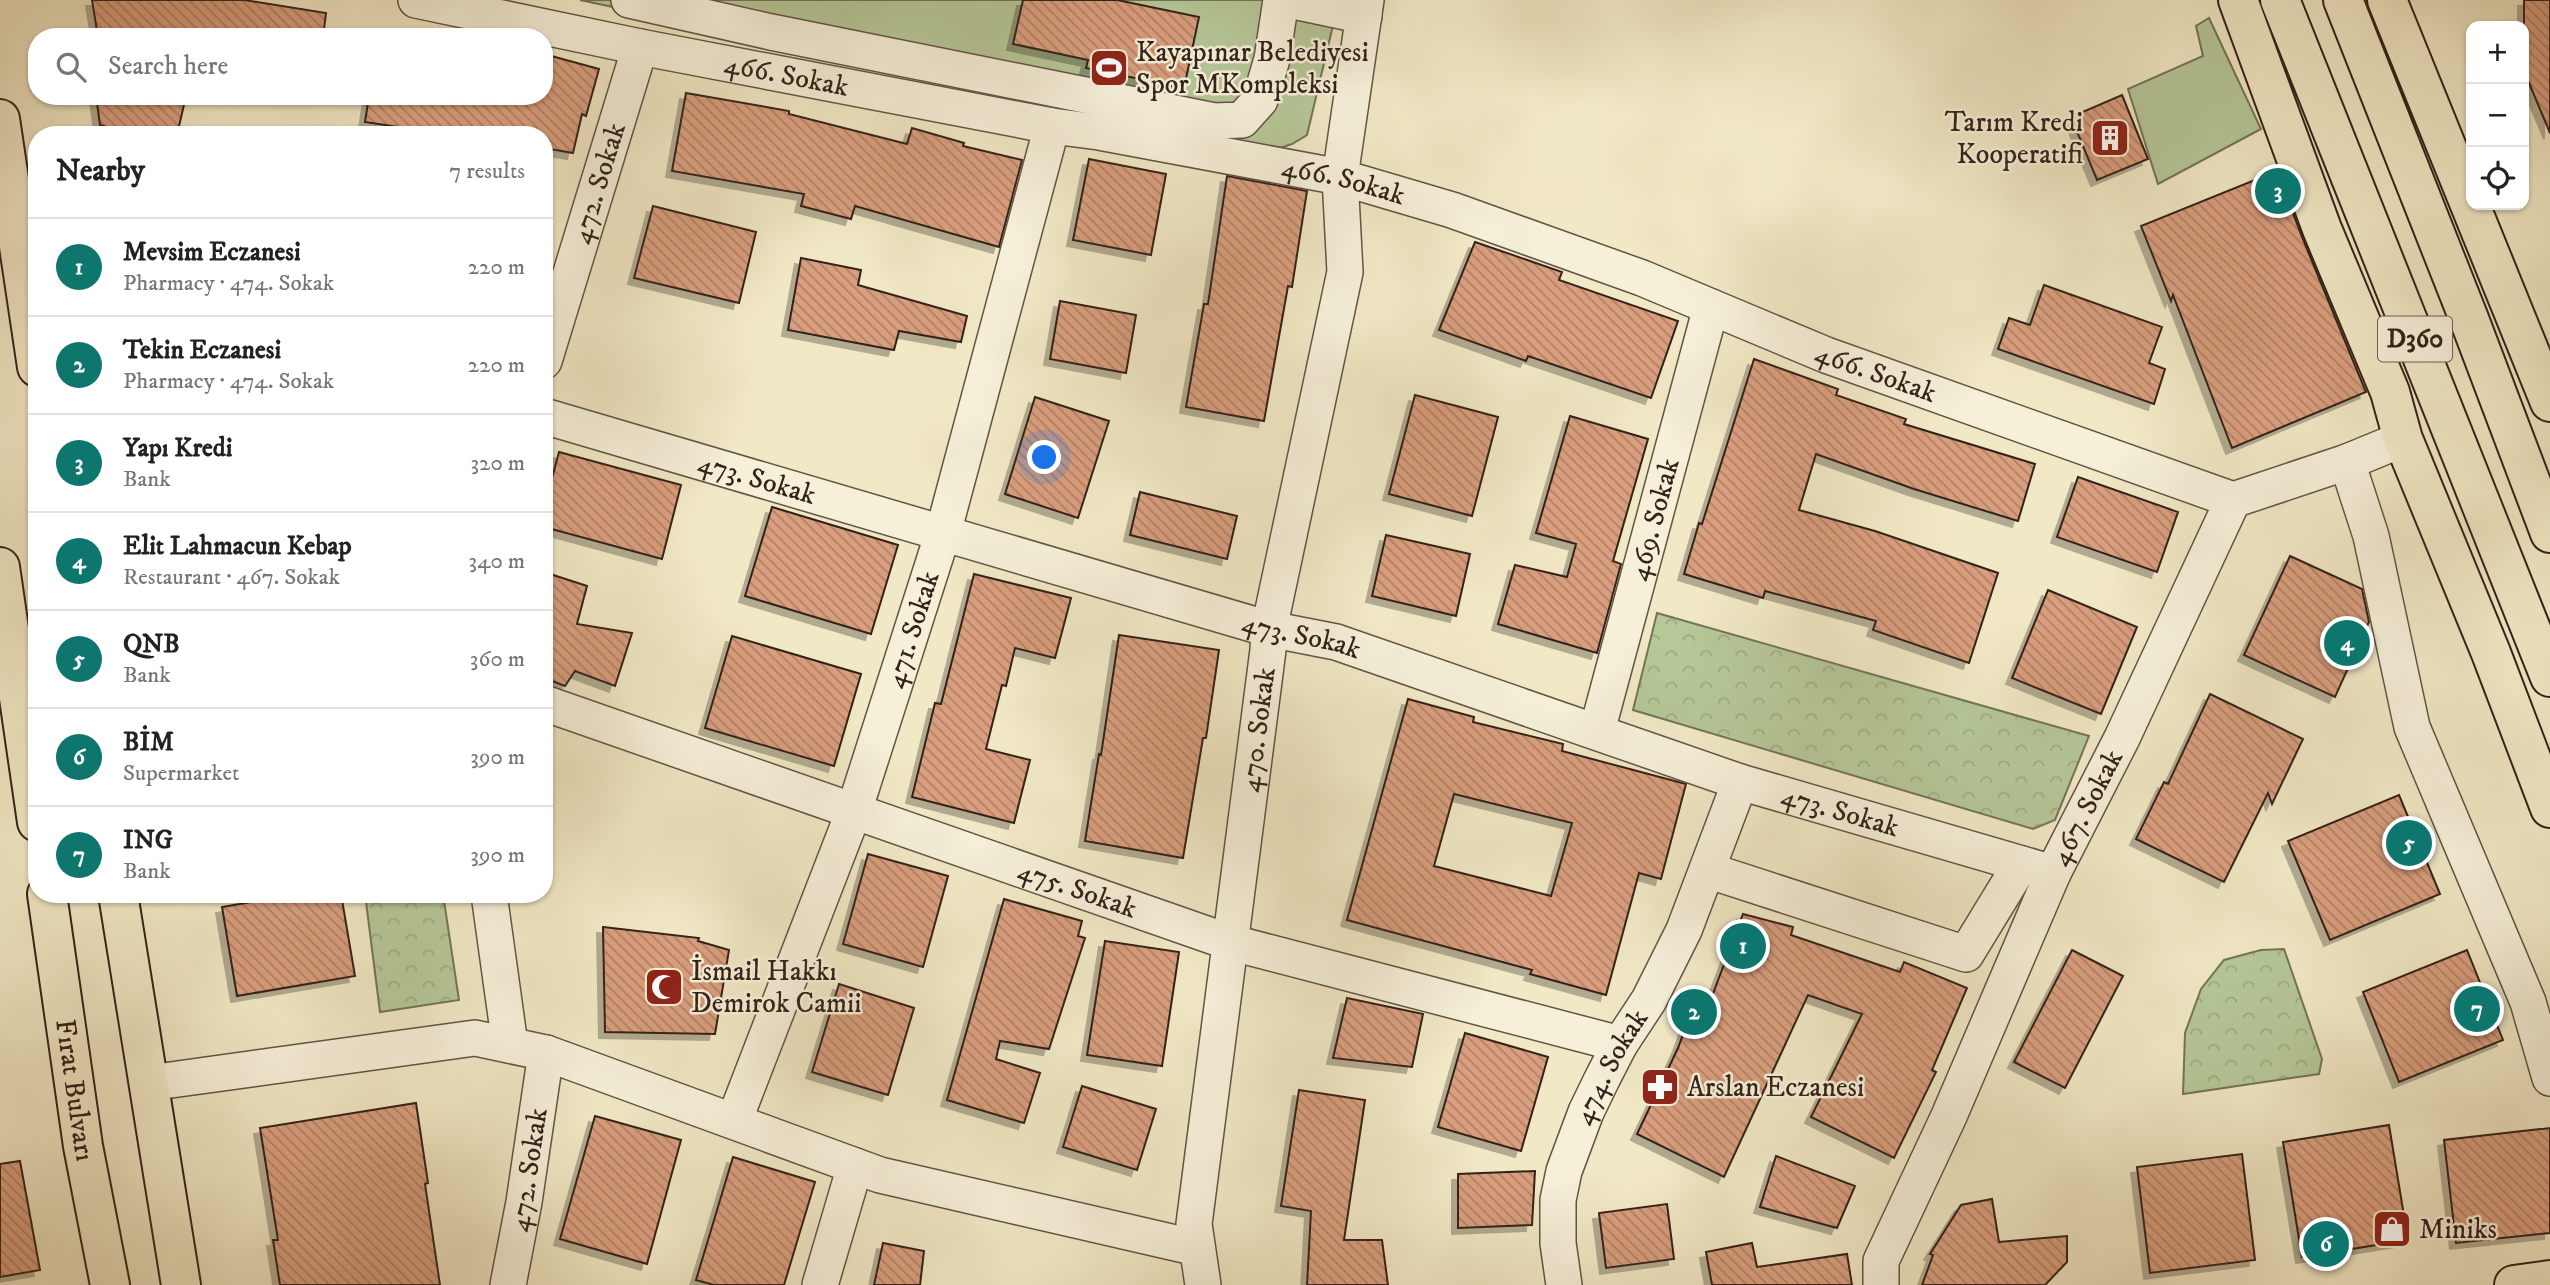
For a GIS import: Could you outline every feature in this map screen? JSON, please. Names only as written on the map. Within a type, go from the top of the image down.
[{"type":"main road","points":[[2238,0],[2322,229],[2390,392],[2403,439],[2491,653],[2550,808]]},
{"type":"main road","name":"D360","points":[[2280,0],[2550,677]]},
{"type":"main road","name":"D360","points":[[2343,0],[2550,533]]},
{"type":"main road","points":[[2387,0],[2546,379]]},
{"type":"main road","points":[[0,119],[28,317]]},
{"type":"main road","points":[[0,567],[28,760]]},
{"type":"main road","name":"Fırat Bulvarı","points":[[48,903],[83,1146],[110,1285]]},
{"type":"main road","points":[[119,903],[181,1285]]},
{"type":"main road","points":[[2514,1285],[2550,1280]]},
{"type":"street","name":"466. Sokak","points":[[416,0],[549,28]]},
{"type":"street","points":[[628,0],[771,32],[1214,121],[1242,120],[1260,100],[1272,59],[1281,0]]},
{"type":"street","points":[[1288,0],[1365,8]]},
{"type":"street","name":"470. Sokak","points":[[1203,1285],[1194,1224],[1229,942],[1269,629],[1345,272],[1340,177],[1365,8]]},
{"type":"street","name":"466. Sokak","points":[[553,29],[1052,126],[1098,132],[1340,177],[1452,210],[1642,278],[1826,355],[2233,500]]},
{"type":"street","name":"472. Sokak","points":[[553,332],[640,47]]},
{"type":"street","name":"471. Sokak","points":[[734,1121],[854,811],[943,533],[1052,126]]},
{"type":"street","name":"469. Sokak","points":[[1597,731],[1711,307]]},
{"type":"street","name":"473. Sokak","points":[[553,419],[1269,629],[1336,642],[1740,782],[2037,868]]},
{"type":"street","points":[[2233,500],[2347,463],[2403,439]]},
{"type":"street","points":[[2347,463],[2371,536],[2412,727],[2528,1002],[2550,1078]]},
{"type":"street","name":"467. Sokak","points":[[1881,1285],[1881,1261],[1949,1116],[2037,868],[2122,738],[2233,500]]},
{"type":"street","name":"475. Sokak","points":[[553,706],[1229,942],[1620,1044]]},
{"type":"street","name":"474. Sokak","points":[[1564,1285],[1558,1243],[1558,1200],[1564,1171],[1586,1112],[1620,1044],[1655,989],[1684,930],[1740,782]]},
{"type":"street","points":[[1707,870],[1966,954],[2037,868]]},
{"type":"street","points":[[490,903],[510,1045]]},
{"type":"street","points":[[149,1083],[475,1038],[546,1053],[880,1175],[1197,1248]]},
{"type":"street","name":"472. Sokak","points":[[508,1285],[524,1202],[546,1053]]},
{"type":"street","points":[[820,1285],[855,1166]]},
{"type":"green space","name":"Kayapınar Belediyesi Spor MKompleksi","points":[[580,0],[1339,0],[1307,135],[1277,149]]},
{"type":"green space","points":[[2209,18],[2261,129],[2158,184],[2128,89],[2203,56],[2196,26]]},
{"type":"green space","points":[[1657,613],[2089,736],[2055,820],[2033,829],[1633,710]]},
{"type":"green space","points":[[366,903],[444,903],[459,1000],[380,1012]]},
{"type":"green space","points":[[2284,949],[2322,1059],[2319,1074],[2183,1094],[2185,1033],[2201,989],[2224,960],[2261,950]]},
{"type":"building","points":[[92,0],[244,0],[326,13],[324,28],[97,28]]},
{"type":"building","points":[[1023,0],[1117,0],[1199,17],[1184,88],[1086,68],[1088,60],[1013,44]]},
{"type":"building","points":[[2524,0],[2550,0],[2550,133],[2529,83],[2529,21],[2524,21]]},
{"type":"building","points":[[553,56],[599,69],[586,116],[582,114],[573,153],[553,150],[553,126],[391,126],[365,122],[368,105],[553,105]]},
{"type":"building","points":[[686,93],[789,111],[789,114],[907,144],[912,128],[964,143],[963,146],[1022,160],[999,247],[855,206],[851,219],[801,206],[804,194],[672,171]]},
{"type":"building","name":"Tarım Kredi Kooperatifi","points":[[2122,95],[2148,159],[2097,180],[2071,117]]},
{"type":"building","points":[[97,105],[184,105],[179,126],[100,125]]},
{"type":"building","points":[[1089,159],[1166,174],[1151,255],[1073,240]]},
{"type":"building","points":[[2277,171],[2366,392],[2232,448],[2173,295],[2171,301],[2141,226]]},
{"type":"building","points":[[1227,176],[1307,191],[1292,287],[1288,286],[1264,421],[1186,407],[1204,304],[1208,304]]},
{"type":"building","points":[[653,206],[756,232],[739,303],[634,278]]},
{"type":"building","points":[[1475,242],[1562,272],[1559,280],[1678,321],[1651,398],[1528,356],[1526,361],[1439,330]]},
{"type":"building","points":[[801,258],[861,270],[858,285],[967,316],[961,342],[899,331],[894,350],[788,330]]},
{"type":"building","points":[[2044,285],[2162,327],[2149,363],[2165,369],[2154,404],[1998,349],[2009,318],[2030,325]]},
{"type":"building","points":[[1060,301],[1136,315],[1126,373],[1050,359]]},
{"type":"building","points":[[1754,359],[1838,389],[1836,395],[1906,419],[1904,424],[2035,464],[2018,521],[1914,489],[1816,454],[1799,510],[1875,531],[1998,573],[1969,663],[1873,630],[1876,621],[1765,591],[1763,598],[1684,574]]},
{"type":"building","points":[[1415,395],[1498,417],[1472,516],[1389,494]]},
{"type":"building","points":[[1035,397],[1109,421],[1078,518],[1005,494]]},
{"type":"building","points":[[1570,416],[1648,439],[1613,561],[1621,564],[1597,653],[1498,624],[1515,565],[1567,577],[1576,544],[1536,533]]},
{"type":"building","points":[[559,452],[681,485],[662,559],[553,529],[553,474]]},
{"type":"building","points":[[2078,477],[2178,512],[2157,572],[2057,537]]},
{"type":"building","points":[[1140,492],[1237,516],[1227,559],[1130,535]]},
{"type":"building","points":[[772,507],[898,545],[871,634],[745,596]]},
{"type":"building","points":[[1386,535],[1470,554],[1456,616],[1372,596]]},
{"type":"building","points":[[2290,556],[2362,589],[2369,622],[2335,697],[2244,655]]},
{"type":"building","points":[[974,574],[1071,598],[1055,658],[1015,648],[1006,686],[1002,685],[986,749],[1030,760],[1014,823],[912,797],[935,703],[941,704]]},
{"type":"building","points":[[553,575],[587,586],[577,624],[632,633],[615,686],[575,671],[565,686],[553,681]]},
{"type":"building","points":[[2048,590],[2137,627],[2101,714],[2012,678]]},
{"type":"building","points":[[1119,635],[1219,650],[1206,738],[1203,738],[1183,858],[1085,841]]},
{"type":"building","points":[[732,636],[861,674],[834,766],[705,728]]},
{"type":"building","points":[[2210,694],[2303,739],[2272,804],[2268,793],[2224,882],[2136,839],[2164,782],[2168,784]]},
{"type":"building","points":[[1408,699],[1474,717],[1473,722],[1563,744],[1562,751],[1686,784],[1661,879],[1639,873],[1606,995],[1530,974],[1532,970],[1347,920]],"holes":[[[1454,794],[1572,823],[1551,896],[1434,866]]]},
{"type":"building","points":[[2399,795],[2440,894],[2330,940],[2288,841]]},
{"type":"building","points":[[868,854],[948,876],[923,967],[843,944]]},
{"type":"building","points":[[1004,899],[1082,921],[1078,936],[1085,938],[1049,1049],[1000,1041],[996,1059],[1040,1073],[1024,1123],[947,1100]]},
{"type":"building","points":[[245,903],[343,903],[355,976],[237,996],[222,907]]},
{"type":"building","points":[[1743,914],[1793,927],[1791,935],[1900,972],[1904,962],[1967,988],[1932,1070],[1936,1072],[1894,1158],[1811,1117],[1862,1014],[1808,995],[1724,1177],[1637,1134],[1678,1048],[1698,994],[1711,999]]},
{"type":"building","name":"İsmail Hakkı Demirok Camii","points":[[603,927],[699,938],[698,941],[729,950],[715,1034],[605,1032]]},
{"type":"building","points":[[1105,941],[1179,952],[1162,1066],[1087,1055]]},
{"type":"building","points":[[2072,950],[2123,976],[2065,1088],[2014,1062]]},
{"type":"building","points":[[2467,950],[2503,1040],[2399,1082],[2363,992]]},
{"type":"building","points":[[839,984],[914,1008],[888,1095],[812,1072]]},
{"type":"building","points":[[1347,998],[1423,1014],[1412,1067],[1333,1058]]},
{"type":"building","points":[[1465,1033],[1548,1057],[1521,1151],[1438,1127]]},
{"type":"building","points":[[1082,1086],[1156,1109],[1137,1170],[1063,1147]]},
{"type":"building","points":[[1299,1090],[1365,1100],[1344,1240],[1382,1240],[1388,1285],[1307,1285],[1311,1211],[1281,1206]]},
{"type":"building","points":[[416,1103],[440,1285],[280,1285],[273,1240],[278,1240],[260,1128]]},
{"type":"building","points":[[595,1116],[681,1140],[647,1264],[560,1239]]},
{"type":"building","points":[[2389,1125],[2408,1240],[2302,1257],[2283,1142]]},
{"type":"building","points":[[2550,1128],[2550,1233],[2456,1243],[2444,1140]]},
{"type":"building","points":[[2242,1154],[2255,1260],[2150,1273],[2137,1167]]},
{"type":"building","points":[[1776,1156],[1855,1186],[1837,1228],[1760,1207]]},
{"type":"building","points":[[733,1157],[815,1182],[784,1285],[714,1285],[696,1280]]},
{"type":"building","points":[[20,1161],[40,1270],[0,1277],[0,1164]]},
{"type":"building","points":[[1535,1171],[1532,1225],[1458,1228],[1458,1174]]},
{"type":"building","points":[[1992,1199],[1999,1242],[2067,1236],[2067,1262],[2045,1285],[1922,1285],[1933,1255],[1930,1254],[1961,1205]]},
{"type":"building","points":[[1667,1204],[1674,1259],[1606,1268],[1599,1213]]},
{"type":"building","points":[[883,1243],[924,1251],[920,1285],[874,1285]]},
{"type":"building","points":[[1752,1243],[1757,1267],[1847,1254],[1852,1285],[1712,1285],[1706,1252]]},
{"type":"place","name":"Kayapınar Belediyesi Spor MKompleksi","points":[[1109,68]]},
{"type":"place","name":"Tarım Kredi Kooperatifi","points":[[2110,138]]},
{"type":"place","name":"Yapı Kredi","points":[[2278,191]]},
{"type":"place","name":"Elit Lahmacun Kebap","points":[[2347,643]]},
{"type":"place","name":"QNB","points":[[2409,843]]},
{"type":"place","name":"Mevsim Eczanesi","points":[[1743,946]]},
{"type":"place","name":"İsmail Hakkı Demirok Camii","points":[[664,987]]},
{"type":"place","name":"ING","points":[[2477,1009]]},
{"type":"place","name":"Tekin Eczanesi","points":[[1694,1012]]},
{"type":"place","name":"Arslan Eczanesi","points":[[1660,1087]]},
{"type":"place","name":"Miniks","points":[[2392,1229]]},
{"type":"place","name":"BİM","points":[[2326,1244]]}]
